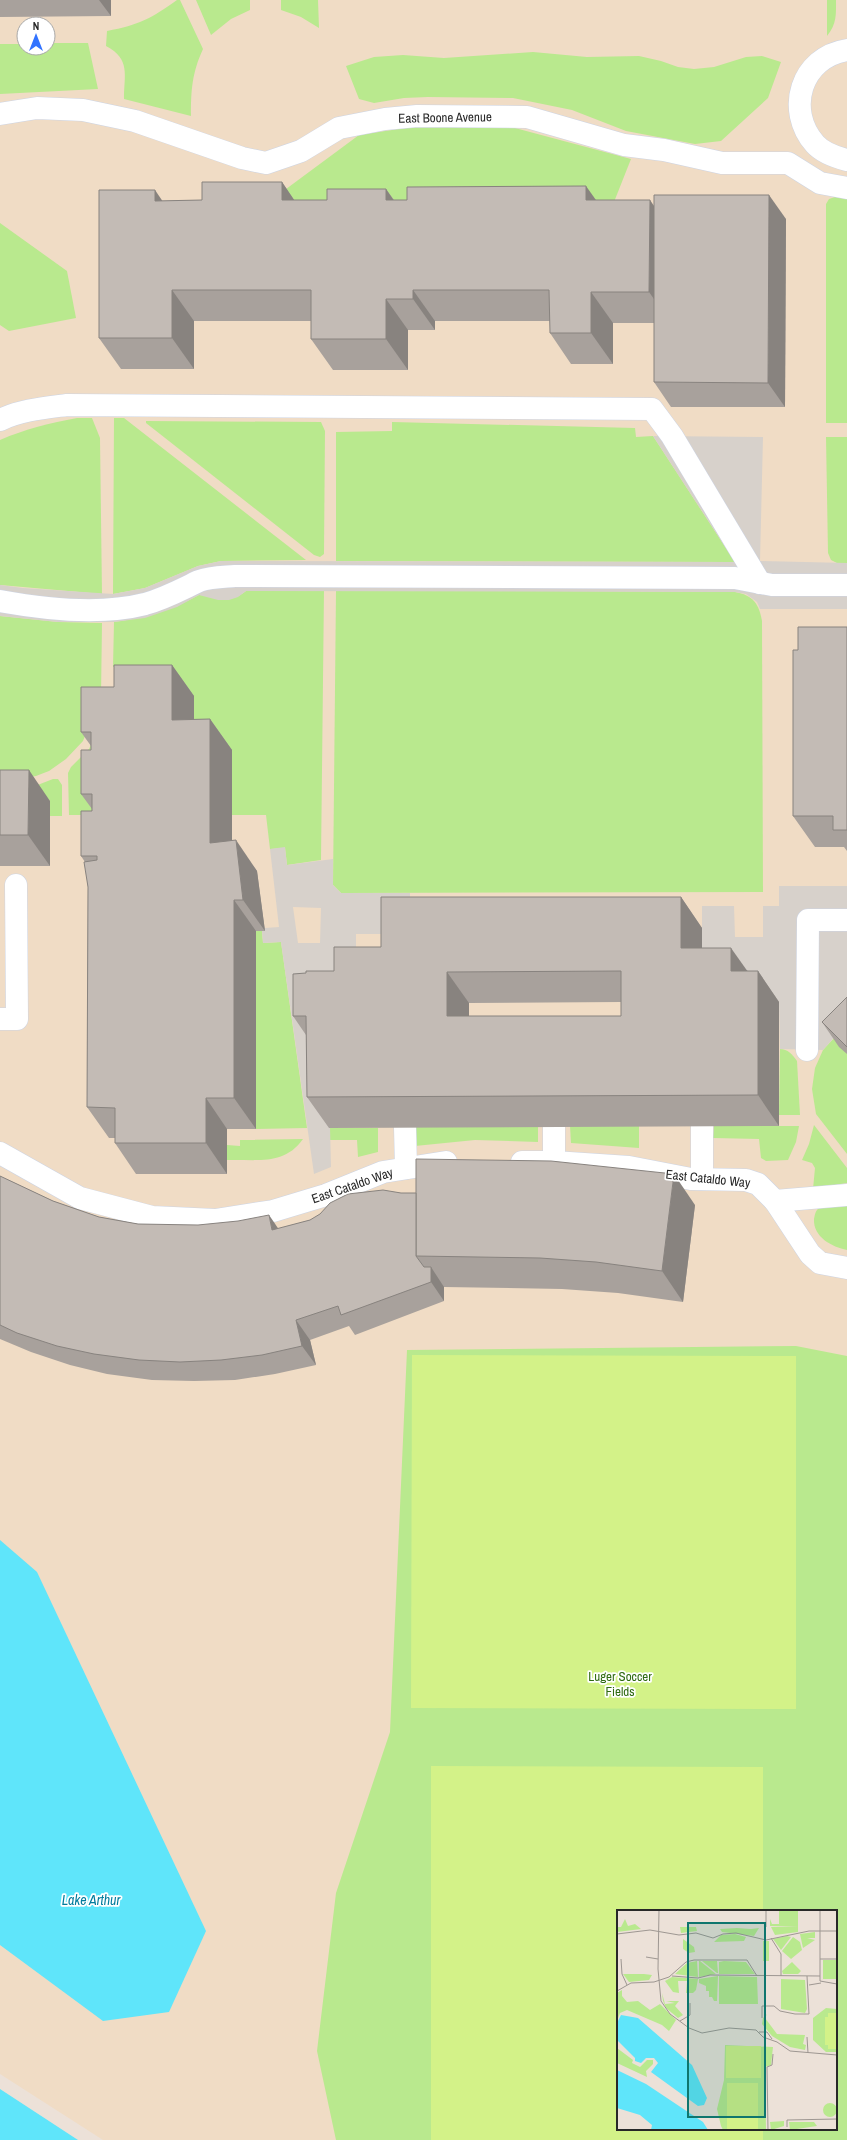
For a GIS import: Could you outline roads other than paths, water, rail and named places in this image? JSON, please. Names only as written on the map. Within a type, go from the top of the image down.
[{"type":"street","points":[[847,50],[836,52],[820,61],[807,75],[800,92],[799,111],[804,129],[815,145],[831,156],[847,160]]},
{"type":"street","name":"East Boone Avenue","points":[[0,114],[37,108],[83,110],[135,121],[242,158],[266,163],[301,151],[339,128],[417,116],[527,117],[624,145],[664,150],[722,163],[788,163],[820,183],[847,188]]},
{"type":"street","points":[[0,420],[11,415],[38,408],[67,405],[652,409],[672,436],[760,583]]},
{"type":"street","points":[[0,601],[22,605],[108,610],[144,604],[173,595],[200,581],[235,576],[735,578],[772,585],[847,585]]},
{"type":"street","points":[[0,1018],[17,1018],[16,885]]},
{"type":"street","points":[[807,1050],[808,920],[847,920]]},
{"type":"street","points":[[554,1126],[554,1162]]},
{"type":"street","points":[[702,1126],[702,1179]]},
{"type":"street","points":[[405,1127],[406,1168]]},
{"type":"street","name":"East Cataldo Way","points":[[0,1153],[80,1198],[152,1217],[215,1220],[273,1211],[326,1195],[383,1172],[445,1162],[468,1162]]},
{"type":"street","name":"East Cataldo Way","points":[[500,1162],[554,1162],[629,1167],[691,1179],[746,1180],[758,1184],[775,1201],[810,1254],[820,1263],[847,1268]]},
{"type":"street","points":[[775,1201],[847,1195]]},
{"type":"water","name":"Lake Arthur","points":[[0,1540],[37,1572],[206,1931],[169,2012],[103,2021],[0,1945]]},
{"type":"water","points":[[0,2089],[78,2140],[0,2140]]},
{"type":"park label","name":"Luger Soccer Fields","points":[[620,1684]]}]
